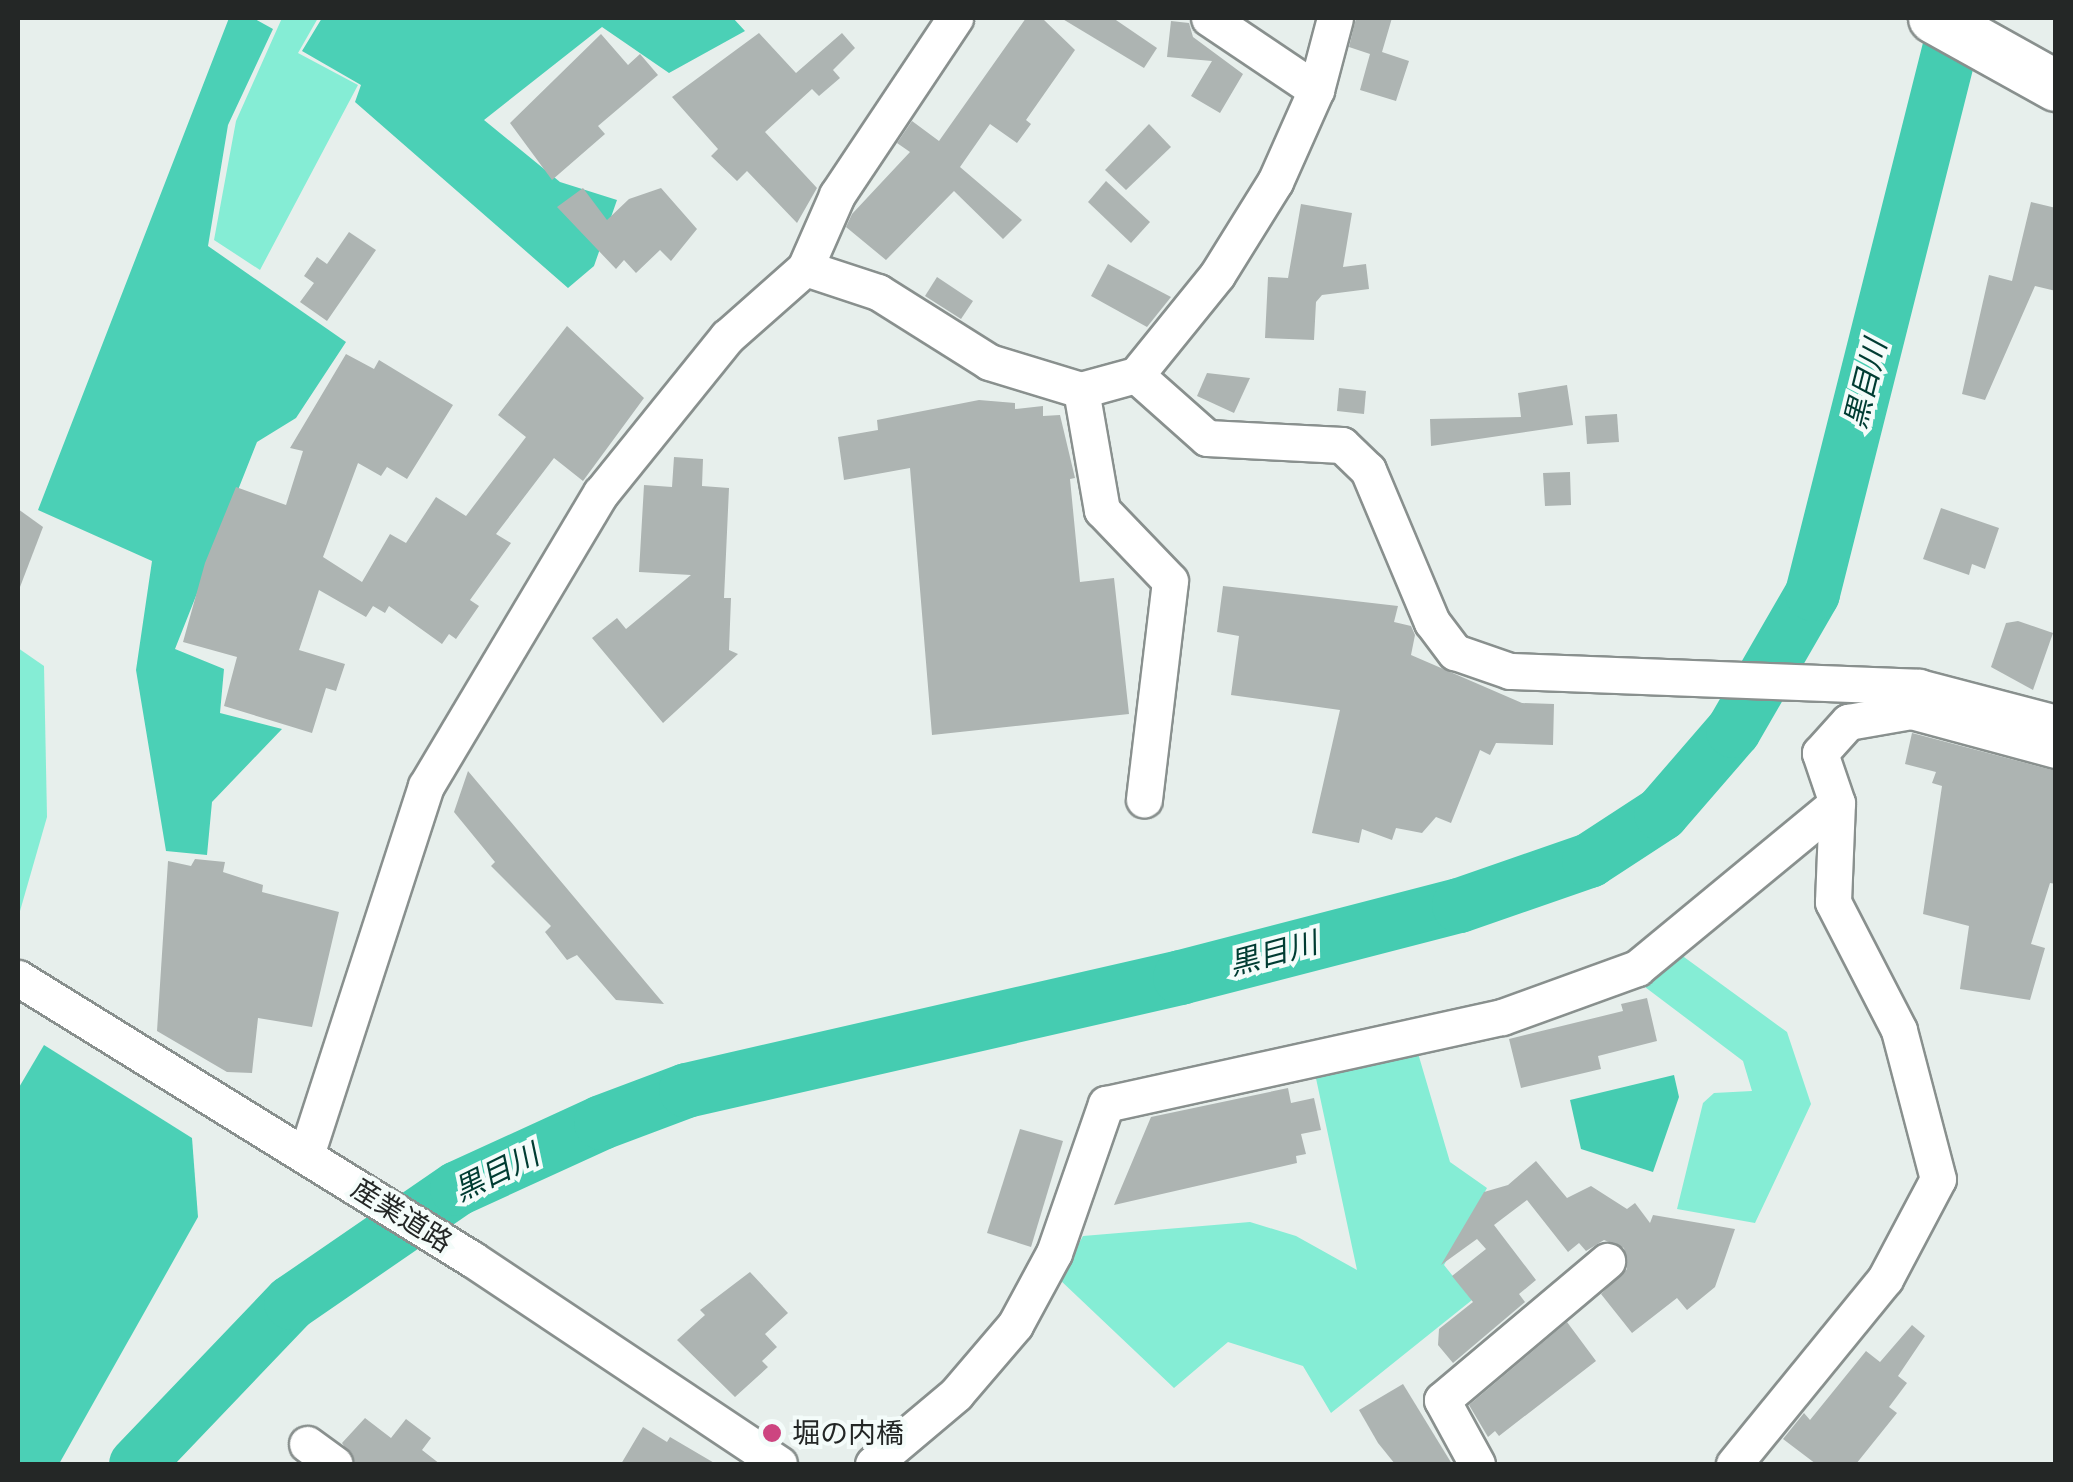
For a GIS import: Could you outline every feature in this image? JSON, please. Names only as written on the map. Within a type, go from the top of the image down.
[{"type":"highway","points":[[1934,18],[2044,79]]},
{"type":"street","points":[[316,1161],[426,786],[601,493],[727,337],[806,268],[838,195],[955,18]]},
{"type":"street","points":[[1209,18],[1316,90]]},
{"type":"street","points":[[806,268],[878,292],[990,362],[1081,390],[1136,375],[1237,244],[1275,182],[1316,90],[1336,18]]},
{"type":"street","points":[[1136,375],[1207,438],[1342,445],[1368,470],[1432,622],[1455,652],[1510,671],[1919,687],[2056,723]]},
{"type":"street","points":[[1081,390],[1102,510],[1170,581],[1144,799]]},
{"type":"street","points":[[1734,1464],[1885,1278],[1938,1179],[1899,1030],[1833,902],[1837,803],[1820,753],[1848,722],[1869,715],[1947,718],[2056,750]]},
{"type":"street","points":[[873,1464],[956,1394],[1015,1325],[1054,1253],[1106,1104],[1502,1017],[1637,968],[1837,803]]},
{"type":"street","name":"産業道路","points":[[18,978],[472,1259],[779,1464]]},
{"type":"street","points":[[1478,1464],[1442,1400],[1607,1261]]},
{"type":"shaded area","points":[[229,18],[253,18],[273,29],[228,125],[208,246],[346,342],[296,418],[257,442],[175,649],[224,669],[220,713],[282,729],[212,802],[207,855],[166,851],[136,670],[152,561],[38,510]]},
{"type":"shaded area","points":[[282,18],[318,18],[298,53],[358,85],[260,270],[214,240],[236,121]]},
{"type":"shaded area","points":[[322,18],[733,18],[745,31],[669,73],[602,27],[484,120],[560,182],[617,200],[594,266],[568,288],[355,102],[361,85],[302,51]]},
{"type":"shaded area","points":[[18,648],[44,666],[47,817],[18,918]]},
{"type":"shaded area","points":[[1673,949],[1787,1032],[1811,1104],[1755,1223],[1677,1209],[1703,1103],[1714,1093],[1752,1091],[1743,1061],[1637,981]]},
{"type":"shaded area","points":[[1415,1043],[1450,1162],[1487,1188],[1444,1265],[1472,1300],[1331,1413],[1303,1366],[1228,1342],[1174,1388],[1059,1279],[1083,1236],[1250,1222],[1296,1236],[1357,1270],[1314,1069]]},
{"type":"shaded area","points":[[44,1045],[192,1138],[198,1217],[59,1464],[18,1464],[18,1089]]},
{"type":"shaded area","points":[[1674,1075],[1679,1097],[1653,1172],[1581,1149],[1570,1100]]},
{"type":"building","points":[[1026,18],[1042,18],[1075,50],[1026,120],[1031,124],[1017,143],[990,124],[960,167],[1022,220],[1003,239],[954,191],[886,260],[846,227],[852,214],[910,152],[897,143],[912,121],[939,141]]},
{"type":"building","points":[[1061,18],[1113,18],[1157,48],[1144,68]]},
{"type":"building","points":[[1356,18],[1392,18],[1382,52],[1409,61],[1396,101],[1360,90],[1370,54],[1349,47]]},
{"type":"building","points":[[1171,21],[1189,23],[1193,37],[1243,74],[1220,113],[1191,96],[1212,61],[1167,57]]},
{"type":"building","points":[[759,33],[796,73],[842,33],[855,48],[833,70],[840,78],[819,96],[812,89],[765,132],[817,188],[797,223],[747,171],[737,181],[711,156],[718,149],[672,97]]},
{"type":"building","points":[[601,34],[628,65],[640,54],[658,75],[598,126],[605,134],[552,180],[510,123]]},
{"type":"building","points":[[1149,124],[1171,147],[1126,190],[1105,170]]},
{"type":"building","points":[[1106,181],[1150,222],[1131,243],[1088,202]]},
{"type":"building","points":[[583,188],[607,220],[629,199],[661,188],[697,229],[671,261],[660,250],[636,273],[624,260],[616,269],[557,207]]},
{"type":"building","points":[[2031,202],[2056,208],[2056,291],[2035,286],[1985,400],[1962,394],[1989,275],[2012,281]]},
{"type":"building","points":[[1301,204],[1352,213],[1343,267],[1366,264],[1369,289],[1322,295],[1316,302],[1314,340],[1265,338],[1268,277],[1288,278]]},
{"type":"building","points":[[349,232],[376,250],[327,321],[300,302],[314,283],[304,276],[317,257],[327,264]]},
{"type":"building","points":[[1108,264],[1171,297],[1147,327],[1091,296]]},
{"type":"building","points":[[937,277],[973,301],[961,319],[925,296]]},
{"type":"building","points":[[567,326],[644,398],[583,481],[554,458],[496,534],[511,543],[470,600],[479,606],[456,639],[449,634],[442,644],[389,606],[385,613],[373,606],[366,617],[319,590],[299,650],[345,664],[336,691],[326,688],[312,733],[224,706],[237,657],[183,642],[205,563],[236,487],[286,505],[303,451],[290,448],[346,354],[374,369],[379,360],[453,405],[407,479],[387,467],[381,476],[358,463],[323,557],[362,582],[390,534],[406,543],[436,497],[466,516],[526,437],[498,415]]},
{"type":"building","points":[[1207,373],[1250,378],[1234,413],[1197,396]]},
{"type":"building","points":[[1567,385],[1573,425],[1431,446],[1430,419],[1521,417],[1518,393]]},
{"type":"building","points":[[1339,388],[1366,391],[1364,414],[1337,411]]},
{"type":"building","points":[[979,400],[1015,403],[1015,409],[1043,406],[1043,416],[1060,415],[1075,478],[1070,479],[1080,582],[1114,578],[1129,714],[932,735],[910,468],[844,480],[838,437],[878,430],[877,420]]},
{"type":"building","points":[[1617,414],[1619,442],[1587,444],[1585,416]]},
{"type":"building","points":[[674,457],[703,459],[702,486],[729,488],[724,598],[731,598],[729,650],[738,654],[663,723],[592,638],[617,618],[626,629],[691,575],[639,572],[644,485],[672,487]]},
{"type":"building","points":[[1570,472],[1571,505],[1545,506],[1543,473]]},
{"type":"building","points":[[1941,508],[1999,528],[1985,569],[1972,564],[1969,575],[1923,559]]},
{"type":"building","points":[[18,509],[43,527],[20,587],[18,587]]},
{"type":"building","points":[[1223,586],[1398,606],[1394,622],[1411,626],[1415,635],[1411,655],[1522,703],[1554,704],[1553,745],[1496,743],[1490,755],[1480,750],[1451,823],[1436,817],[1422,833],[1396,828],[1392,840],[1362,829],[1359,843],[1312,833],[1340,710],[1231,695],[1239,636],[1217,632]]},
{"type":"building","points":[[2018,621],[2053,633],[2033,690],[1991,667],[2006,623]]},
{"type":"building","points":[[1912,733],[2056,771],[2056,884],[2050,883],[2031,944],[2045,948],[2030,1000],[1960,989],[1969,926],[1923,914],[1942,786],[1932,783],[1936,772],[1905,764]]},
{"type":"building","points":[[468,771],[664,1004],[616,1000],[577,955],[567,960],[545,932],[551,926],[491,866],[495,862],[454,812]]},
{"type":"building","points":[[195,859],[225,862],[223,872],[263,885],[262,892],[339,912],[312,1027],[258,1018],[252,1073],[227,1072],[157,1031],[168,861],[191,866]]},
{"type":"building","points":[[1647,998],[1657,1041],[1598,1056],[1601,1069],[1521,1088],[1509,1039],[1623,1011],[1621,1004]]},
{"type":"building","points":[[1288,1088],[1291,1103],[1314,1098],[1321,1130],[1301,1134],[1306,1154],[1296,1156],[1297,1163],[1114,1205],[1151,1117]]},
{"type":"building","points":[[1020,1129],[1063,1141],[1031,1247],[987,1233]]},
{"type":"building","points":[[1536,1161],[1567,1198],[1591,1186],[1627,1209],[1635,1203],[1650,1223],[1653,1215],[1735,1229],[1715,1287],[1687,1310],[1677,1298],[1632,1333],[1601,1294],[1627,1269],[1624,1248],[1604,1240],[1586,1251],[1579,1243],[1568,1252],[1527,1200],[1494,1225],[1536,1280],[1519,1294],[1525,1302],[1453,1363],[1438,1345],[1439,1329],[1473,1302],[1452,1276],[1486,1249],[1477,1239],[1441,1265],[1484,1192],[1508,1185]]},
{"type":"building","points":[[750,1272],[788,1313],[765,1334],[777,1347],[762,1361],[768,1367],[735,1397],[677,1340],[705,1315],[700,1310]]},
{"type":"building","points":[[1567,1322],[1596,1361],[1499,1436],[1495,1431],[1488,1437],[1469,1405]]},
{"type":"building","points":[[1912,1325],[1925,1336],[1898,1376],[1907,1383],[1889,1407],[1897,1413],[1856,1464],[1816,1464],[1783,1439],[1804,1413],[1810,1420],[1866,1351],[1880,1362]]},
{"type":"building","points":[[1403,1384],[1452,1464],[1395,1464],[1378,1443],[1359,1410]]},
{"type":"building","points":[[365,1418],[391,1438],[406,1419],[431,1438],[422,1450],[440,1464],[356,1464],[342,1443]]},
{"type":"building","points":[[643,1427],[667,1442],[670,1437],[716,1464],[621,1464]]},
{"type":"waterway","name":"黒目川","points":[[136,1464],[291,1302],[457,1188],[601,1122],[686,1090],[1180,977],[1459,905],[1589,860],[1661,813],[1733,730],[1812,593],[1957,18]]},
{"type":"place","name":"堀の内橋","points":[[772,1433]]}]
